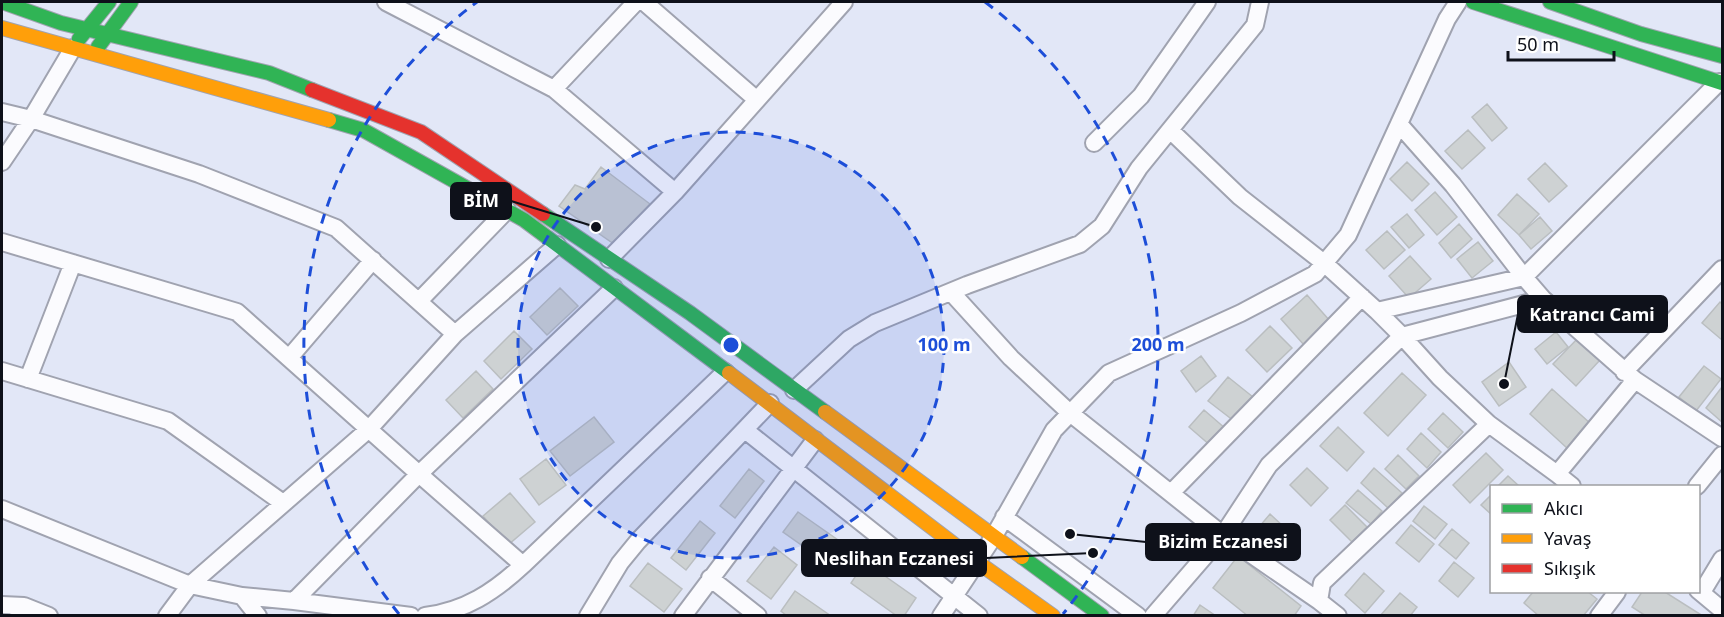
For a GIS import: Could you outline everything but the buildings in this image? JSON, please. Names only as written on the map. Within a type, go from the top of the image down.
[{"type":"main road","points":[[2,2],[61,23],[269,73],[421,132],[690,313],[1102,615]]},
{"type":"main road","points":[[73,48],[109,2]]},
{"type":"main road","points":[[93,54],[131,2]]},
{"type":"main road","points":[[1473,2],[1721,82]]},
{"type":"main road","points":[[1550,2],[1641,34],[1722,56]]},
{"type":"main road","points":[[2,28],[363,130],[507,210],[524,220],[770,404],[976,561],[1053,615]]},
{"type":"street","points":[[386,2],[554,89],[675,192]]},
{"type":"street","points":[[554,89],[636,2]]},
{"type":"street","points":[[644,2],[757,100]]},
{"type":"street","points":[[609,259],[675,192],[844,2]]},
{"type":"street","points":[[1094,143],[1141,96],[1207,2]]},
{"type":"street","points":[[794,390],[849,339],[875,324],[951,292],[1080,244],[1102,226],[1139,168],[1255,25],[1260,2]]},
{"type":"street","points":[[941,615],[993,536],[1054,430],[1109,373],[1241,313],[1315,274],[1348,235],[1447,19],[1458,2]]},
{"type":"street","points":[[2,162],[31,119],[73,48]]},
{"type":"street","points":[[1377,310],[1524,277],[1721,82]]},
{"type":"street","points":[[2,112],[31,119],[199,174],[336,228],[455,334]]},
{"type":"street","points":[[1399,124],[1452,185],[1543,299],[1629,376],[1722,438]]},
{"type":"street","points":[[1170,130],[1240,197],[1324,263],[1377,310],[1440,378],[1489,424],[1571,485]]},
{"type":"street","points":[[419,301],[507,210]]},
{"type":"street","points":[[2,242],[237,312],[524,565]]},
{"type":"street","points":[[167,615],[190,585],[369,429],[455,334],[557,245]]},
{"type":"street","points":[[289,358],[373,260]]},
{"type":"street","points":[[28,379],[74,263]]},
{"type":"street","points":[[1557,474],[1629,376],[1722,269]]},
{"type":"street","points":[[294,601],[419,474],[614,288]]},
{"type":"street","points":[[951,292],[1011,358],[1070,413],[1223,535],[1338,615]]},
{"type":"street","points":[[1171,493],[1362,297]]},
{"type":"street","points":[[1153,615],[1223,535],[1269,465],[1401,336],[1543,299]]},
{"type":"street","points":[[2,371],[168,421],[283,503]]},
{"type":"street","points":[[425,615],[467,611],[489,594],[524,565],[725,372]]},
{"type":"street","points":[[588,615],[620,562],[638,541],[770,404]]},
{"type":"street","points":[[1319,601],[1322,583],[1489,424]]},
{"type":"street","points":[[745,430],[979,615]]},
{"type":"street","points":[[683,615],[815,440]]},
{"type":"street","points":[[1698,485],[1722,455]]},
{"type":"street","points":[[2,509],[190,585],[242,596],[411,615]]},
{"type":"street","points":[[1004,517],[1138,615]]},
{"type":"street","points":[[1722,559],[1700,591],[1722,613]]},
{"type":"street","points":[[710,578],[758,615]]},
{"type":"street","points":[[1599,615],[1616,593]]},
{"type":"street","points":[[242,596],[258,615]]},
{"type":"street","points":[[2,605],[21,611],[49,615]]},
{"type":"traffic: fast","points":[[2,2],[61,23],[269,73],[312,90]]},
{"type":"traffic: fast","points":[[79,39],[109,2]]},
{"type":"traffic: fast","points":[[98,47],[131,2]]},
{"type":"traffic: fast","points":[[1473,2],[1722,83]]},
{"type":"traffic: fast","points":[[1550,2],[1641,34],[1722,56]]},
{"type":"traffic: fast","points":[[329,120],[363,130],[524,220],[729,373]]},
{"type":"traffic: fast","points":[[543,214],[690,313],[825,412]]},
{"type":"traffic: fast","points":[[1022,557],[1102,616]]},
{"type":"traffic: slow","points":[[2,28],[329,120]]},
{"type":"traffic: slow","points":[[729,373],[976,561],[1053,616]]},
{"type":"traffic: slow","points":[[825,412],[1022,557]]},
{"type":"traffic: jam","points":[[312,90],[421,132],[543,214]]},
{"type":"place","name":"BİM","points":[[596,227]]},
{"type":"place","name":"Katrancı Cami","points":[[1504,384]]},
{"type":"place","name":"Bizim Eczanesi","points":[[1070,534]]},
{"type":"place","name":"Neslihan Eczanesi","points":[[1093,553]]}]
